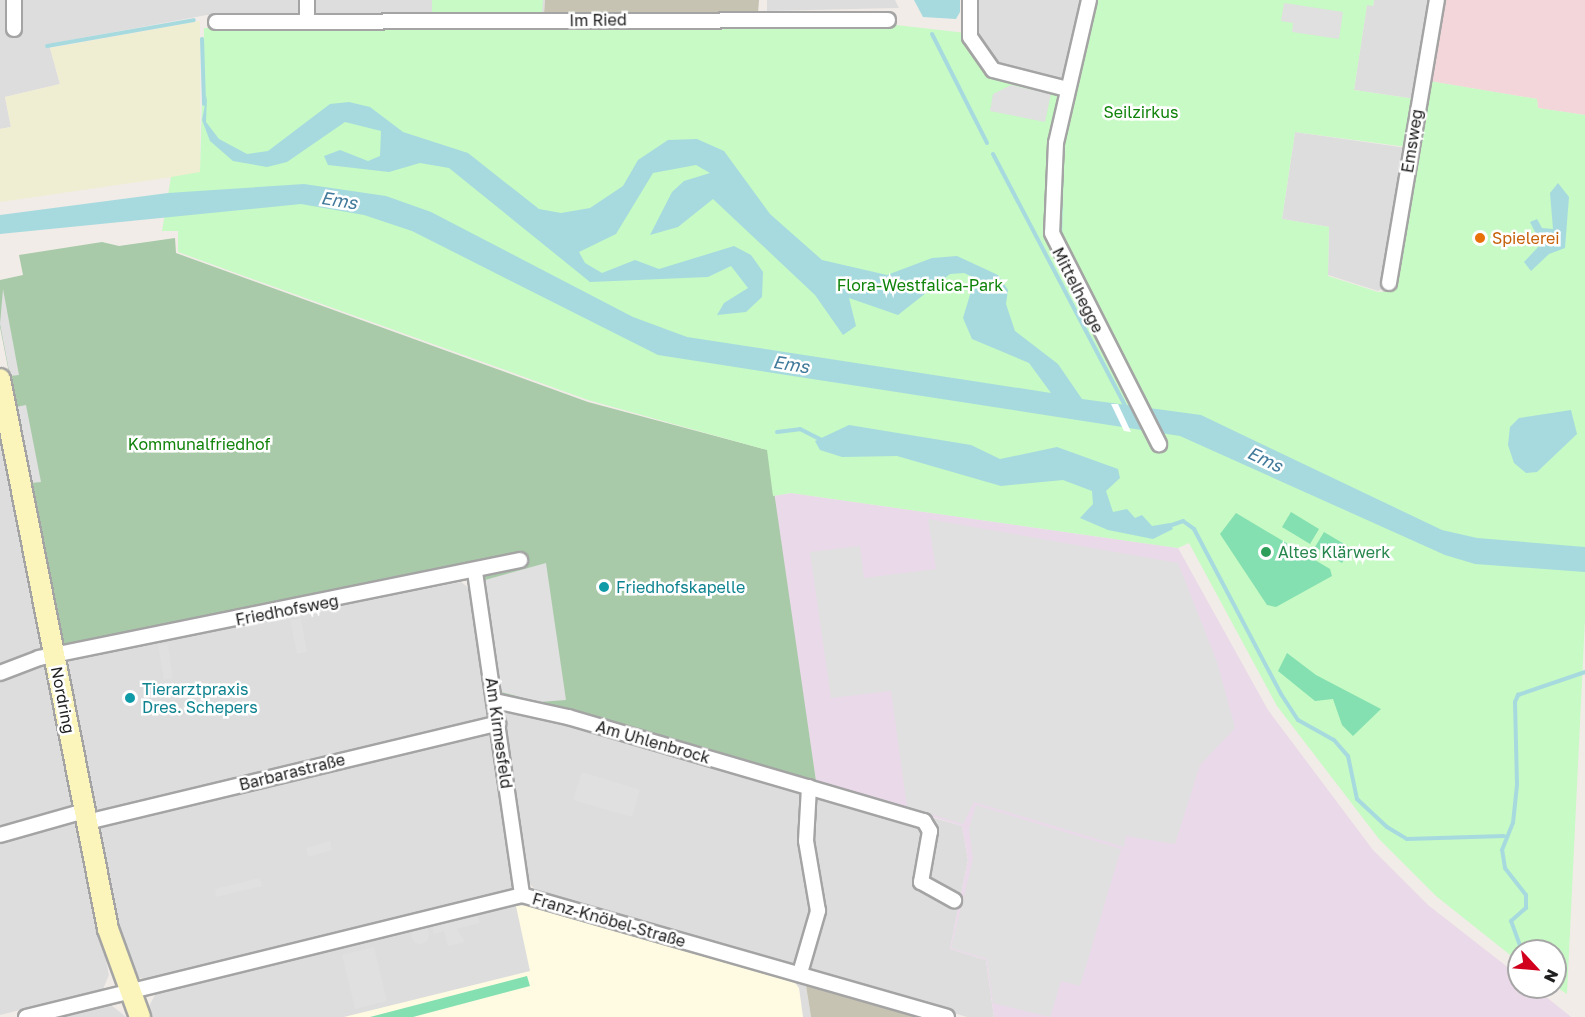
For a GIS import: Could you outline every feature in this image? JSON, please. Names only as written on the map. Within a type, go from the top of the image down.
[{"type":"main road","name":"Nordring","points":[[0,379],[2,403],[108,929],[129,993],[140,1017]]},
{"type":"street","points":[[14,0],[14,29]]},
{"type":"street","points":[[307,0],[307,22]]},
{"type":"street","points":[[970,0],[970,37],[993,70],[1067,89]]},
{"type":"street","name":"Mittelhegge","points":[[1089,0],[1056,143],[1052,232],[1159,444]]},
{"type":"street","name":"Emsweg","points":[[1389,283],[1437,0]]},
{"type":"street","name":"Im Ried","points":[[216,22],[888,20]]},
{"type":"street","name":"Friedhofsweg","points":[[0,673],[54,655],[475,572],[520,560]]},
{"type":"street","name":"Am Kirmesfeld","points":[[475,572],[522,895]]},
{"type":"street","name":"Am Uhlenbrock","points":[[495,701],[924,821],[930,831],[921,882],[954,900]]},
{"type":"street","name":"Barbarastraße","points":[[0,835],[498,723]]},
{"type":"street","points":[[800,973],[818,911],[806,841],[809,787]]},
{"type":"street","name":"Franz-Knöbel-Straße","points":[[26,1017],[522,895],[947,1017]]},
{"type":"shaded area","points":[[0,0],[545,0],[544,15],[207,15],[49,44],[60,84],[5,97],[11,127],[0,129]]},
{"type":"shaded area","points":[[545,0],[759,0],[758,13],[544,15]]},
{"type":"shaded area","points":[[767,0],[895,0],[899,8],[767,11]]},
{"type":"shaded area","points":[[973,0],[1084,0],[1061,82],[997,65],[974,36]]},
{"type":"shaded area","points":[[1374,0],[1431,0],[1415,99],[1354,90],[1367,4],[1373,6]]},
{"type":"shaded area","points":[[1443,0],[1585,0],[1585,115],[1538,108],[1537,99],[1429,81]]},
{"type":"shaded area","points":[[1284,3],[1343,12],[1339,39],[1292,32],[1293,23],[1281,21]]},
{"type":"shaded area","points":[[200,21],[200,173],[0,202],[0,129],[11,127],[5,97],[60,84],[50,48]]},
{"type":"shaded area","points":[[1011,85],[1051,94],[1045,122],[990,111],[993,94]]},
{"type":"shaded area","points":[[1295,132],[1407,148],[1384,288],[1378,291],[1328,275],[1329,227],[1282,219]]},
{"type":"shaded area","points":[[3,289],[19,375],[10,376],[0,324]]},
{"type":"shaded area","points":[[26,405],[41,482],[31,483],[16,407]]},
{"type":"shaded area","points":[[0,437],[109,975],[103,989],[0,1015]]},
{"type":"shaded area","points":[[791,493],[1178,548],[1268,710],[1373,850],[1428,905],[1507,967],[1507,999],[1549,999],[1571,1017],[994,1017],[986,960],[950,949],[968,860],[962,826],[816,781],[773,496]]},
{"type":"shaded area","points":[[928,519],[1178,563],[1217,662],[1235,728],[1200,765],[1175,844],[1126,836],[1124,847],[974,802],[963,824],[907,807],[891,691],[831,698],[810,552],[860,546],[864,578],[936,569]]},
{"type":"shaded area","points":[[546,563],[566,700],[539,702],[501,692],[485,580]]},
{"type":"shaded area","points":[[461,582],[469,588],[488,700],[514,884],[508,893],[146,980],[134,976],[124,951],[66,667],[70,659]]},
{"type":"shaded area","points":[[301,619],[307,652],[297,654],[290,620]]},
{"type":"shaded area","points":[[168,644],[173,678],[164,680],[158,645]]},
{"type":"shaded area","points":[[499,693],[962,826],[968,860],[950,949],[986,960],[994,1017],[967,1017],[537,891],[526,881]]},
{"type":"shaded area","points":[[582,772],[640,790],[632,817],[573,800]]},
{"type":"shaded area","points":[[976,805],[1121,849],[1080,986],[1061,981],[1050,1017],[993,1003],[987,959],[951,948],[973,859],[969,828]]},
{"type":"shaded area","points":[[330,841],[332,850],[308,857],[306,848]]},
{"type":"shaded area","points":[[260,878],[262,886],[216,897],[215,889]]},
{"type":"shaded area","points":[[526,900],[805,979],[811,1017],[149,1017],[146,1012],[157,991]]},
{"type":"shaded area","points":[[530,905],[792,979],[799,988],[803,1017],[344,1017],[530,971],[516,906]]},
{"type":"shaded area","points":[[478,914],[480,923],[455,929],[452,921]]},
{"type":"shaded area","points":[[451,920],[465,942],[448,946],[444,931],[434,934],[432,925]]},
{"type":"shaded area","points":[[420,926],[426,929],[429,935],[426,941],[420,944],[414,941],[411,935],[414,929]]},
{"type":"shaded area","points":[[374,947],[387,1001],[355,1009],[342,955]]},
{"type":"shaded area","points":[[805,979],[918,1015],[919,1017],[811,1017]]},
{"type":"shaded area","points":[[110,1004],[126,1017],[57,1017]]},
{"type":"green space","points":[[432,0],[543,0],[542,13],[432,12]]},
{"type":"green space","name":"Flora-Westfalica-Park","points":[[1094,0],[1374,0],[1373,6],[1367,5],[1354,90],[1415,99],[1407,147],[1295,132],[1282,219],[1329,227],[1328,276],[1378,292],[1395,291],[1429,81],[1537,99],[1538,108],[1585,115],[1585,618],[1567,994],[1567,939],[1507,939],[1507,952],[1436,896],[1379,839],[1277,706],[1189,543],[1178,548],[791,493],[773,496],[767,450],[588,400],[178,252],[178,231],[162,231],[171,177],[200,172],[204,28],[878,23],[966,33],[991,73],[1071,94]]},
{"type":"green space","name":"Kommunalfriedhof","points":[[175,238],[176,253],[588,402],[768,450],[816,781],[499,693],[481,563],[69,646],[62,642],[0,327],[0,280],[23,275],[19,255],[102,242],[119,246]]},
{"type":"green space","points":[[1291,512],[1319,529],[1310,544],[1282,527]]},
{"type":"green space","name":"Altes Klärwerk","points":[[1236,513],[1330,569],[1332,576],[1276,607],[1267,605],[1220,534]]},
{"type":"green space","points":[[1324,532],[1351,548],[1342,563],[1315,547]]},
{"type":"green space","points":[[1287,653],[1316,675],[1381,709],[1353,736],[1342,725],[1333,699],[1315,701],[1278,671]]},
{"type":"green space","points":[[527,976],[530,986],[413,1017],[370,1017]]},
{"type":"water","points":[[914,0],[960,0],[960,12],[956,19],[923,17]]},
{"type":"water","name":"Ems","points":[[207,95],[206,122],[219,139],[247,154],[268,151],[330,104],[349,102],[370,107],[403,132],[468,153],[539,209],[561,213],[590,208],[623,186],[638,160],[668,140],[697,139],[724,151],[770,214],[822,260],[887,275],[932,258],[957,256],[998,275],[1008,290],[1006,304],[1015,331],[1058,364],[1082,399],[1201,415],[1442,530],[1477,538],[1585,547],[1585,572],[1475,564],[1445,555],[1180,436],[658,355],[412,231],[364,215],[301,204],[0,234],[0,215],[168,193],[304,184],[386,196],[431,212],[633,317],[687,337],[1051,393],[1029,363],[972,339],[963,318],[975,278],[964,273],[950,274],[898,315],[849,298],[856,326],[843,335],[815,295],[713,199],[678,227],[650,235],[672,192],[684,181],[710,173],[696,165],[653,173],[616,234],[579,252],[585,263],[602,273],[635,260],[659,269],[734,246],[751,255],[763,272],[762,297],[746,312],[717,315],[724,303],[748,288],[731,266],[708,277],[590,282],[449,168],[420,163],[389,172],[328,165],[324,156],[340,150],[368,161],[380,156],[381,131],[345,122],[287,162],[267,167],[233,161],[210,141],[202,120]]},
{"type":"water","points":[[1558,183],[1569,197],[1565,248],[1549,254],[1531,271],[1524,262],[1541,244],[1530,222],[1537,219],[1542,228],[1553,229],[1550,193]]},
{"type":"water","points":[[1571,410],[1577,434],[1537,472],[1526,473],[1514,463],[1508,445],[1510,427],[1519,418]]},
{"type":"water","points":[[849,425],[971,445],[1000,459],[1057,447],[1118,469],[1120,478],[1106,491],[1113,512],[1127,509],[1135,518],[1142,515],[1152,526],[1170,523],[1173,529],[1153,539],[1108,530],[1080,518],[1093,504],[1092,491],[1063,480],[1001,486],[897,456],[842,457],[820,450],[815,441]]},
{"type":"pier","points":[[1111,404],[1118,404],[1131,432],[1124,431]]},
{"type":"waterway","points":[[47,46],[194,20]]},
{"type":"waterway","points":[[932,34],[987,143]]},
{"type":"waterway","points":[[202,39],[204,104]]},
{"type":"waterway","points":[[1063,142],[1066,131]]},
{"type":"waterway","points":[[993,154],[1128,411]]},
{"type":"waterway","points":[[1060,237],[1062,157]]},
{"type":"waterway","points":[[1130,371],[1153,415]]},
{"type":"waterway","points":[[777,432],[800,429],[822,440]]},
{"type":"waterway","points":[[1166,527],[1183,521],[1194,529],[1281,694],[1298,720],[1334,740],[1348,756],[1357,799],[1387,827],[1407,839],[1504,836]]},
{"type":"waterway","points":[[1518,939],[1511,921],[1526,908],[1526,895],[1505,868],[1502,850],[1513,823],[1517,784],[1515,702],[1518,695],[1585,672]]},
{"type":"place","name":"Spielerei","points":[[1480,238]]},
{"type":"place","name":"Altes Klärwerk","points":[[1266,552]]},
{"type":"place","name":"Friedhofskapelle","points":[[604,587]]},
{"type":"place","name":"Tierarztpraxis Dres. Schepers","points":[[130,698]]},
{"type":"park label","name":"Seilzirkus","points":[[1141,112]]}]
